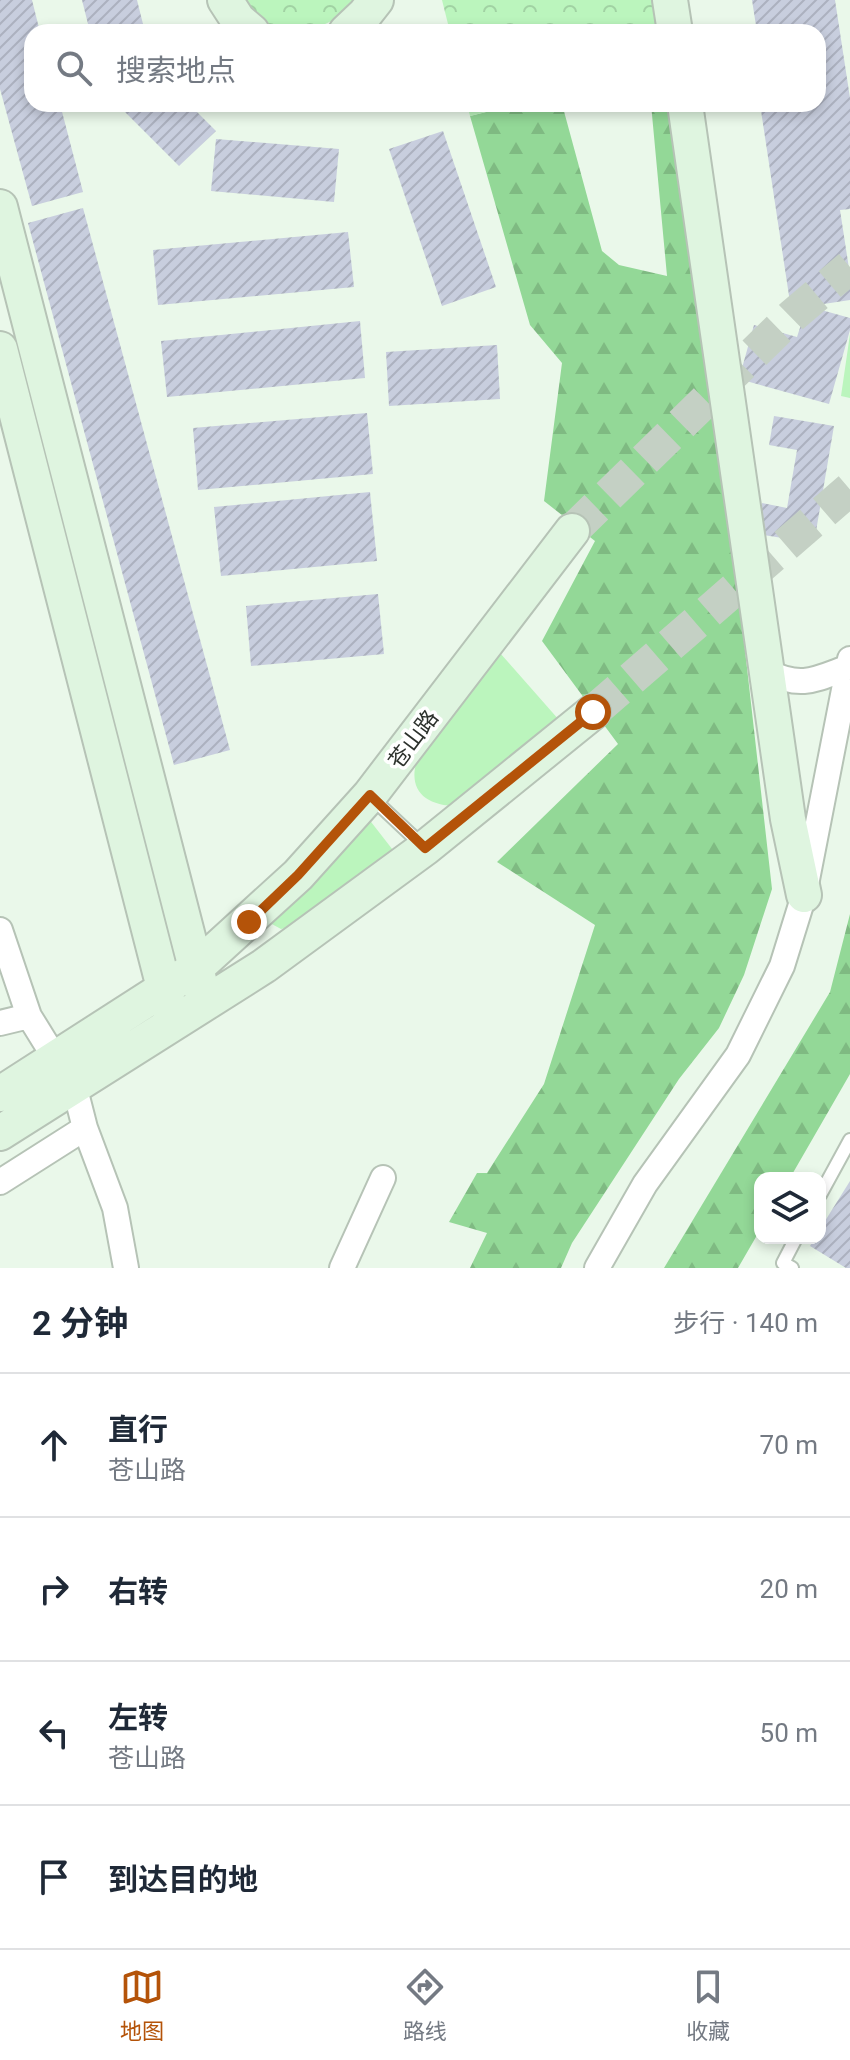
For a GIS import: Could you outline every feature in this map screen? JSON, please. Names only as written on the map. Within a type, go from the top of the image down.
[{"type":"street","points":[[225,0],[243,24]]},
{"type":"street","points":[[354,24],[376,0]]},
{"type":"street","points":[[670,0],[674,24]]},
{"type":"street","points":[[686,112],[788,819],[804,895]]},
{"type":"street","points":[[0,207],[205,1003]]},
{"type":"street","points":[[0,349],[168,1006]]},
{"type":"street","name":"苍山路","points":[[0,1133],[64,1072],[168,1006],[196,968],[298,875],[370,795],[572,531]]},
{"type":"street","points":[[768,672],[791,682],[802,683],[814,681],[849,663]]},
{"type":"street","points":[[597,1268],[645,1184],[721,1082],[756,1023],[787,952],[804,895],[849,663]]},
{"type":"street","name":"苍山路","points":[[168,1006],[205,1003],[264,966],[425,848],[593,712]]},
{"type":"street","points":[[0,930],[29,1016],[64,1072],[115,1208],[126,1268]]},
{"type":"street","points":[[0,1023],[29,1016]]},
{"type":"street","name":"苍山路","points":[[0,1094],[64,1072]]},
{"type":"street","points":[[0,1182],[85,1128]]},
{"type":"street","points":[[342,1268],[383,1178]]},
{"type":"lane","points":[[370,795],[425,848]]},
{"type":"lane","points":[[826,1184],[850,1140]]},
{"type":"lane","points":[[792,1268],[783,1263],[793,1244]]},
{"type":"green space","points":[[241,0],[357,0],[326,24],[262,24]]},
{"type":"green space","points":[[442,0],[655,0],[658,24],[448,24]]},
{"type":"green space","points":[[486,112],[564,112],[602,251],[619,265],[667,276],[652,112],[673,112],[718,411],[772,889],[744,975],[719,1028],[679,1079],[572,1243],[561,1268],[470,1268],[487,1233],[449,1222],[477,1173],[487,1173],[544,1084],[595,925],[497,862],[618,744],[542,641],[595,541],[544,501],[562,363],[530,325],[470,116]]},
{"type":"green space","points":[[850,334],[850,398],[841,396]]},
{"type":"green space","points":[[500,653],[567,729],[458,806],[434,802],[420,792],[416,784],[414,775],[420,752]]},
{"type":"green space","points":[[368,818],[396,854],[290,927],[281,929],[270,923]]},
{"type":"green space","points":[[850,914],[850,1074],[793,1172],[754,1172],[754,1240],[738,1268],[664,1268],[830,992]]},
{"type":"building","points":[[0,0],[32,0],[38,24],[24,24],[24,112],[62,112],[83,192],[32,206],[0,89]]},
{"type":"building","points":[[82,0],[137,0],[143,24],[88,24]]},
{"type":"building","points":[[752,0],[835,0],[850,98],[850,209],[840,210],[850,275],[850,300],[791,309],[761,112],[826,112],[826,24],[756,24]]},
{"type":"building","points":[[125,112],[197,112],[216,131],[179,166]]},
{"type":"building","points":[[443,131],[496,287],[442,306],[389,149]]},
{"type":"building","points":[[216,139],[339,149],[334,202],[211,191]]},
{"type":"building","points":[[83,208],[230,750],[174,765],[28,223]]},
{"type":"building","points":[[348,232],[354,287],[158,305],[153,250]]},
{"type":"building","points":[[807,306],[850,318],[850,330],[829,404],[739,379],[754,325],[797,337]]},
{"type":"building","points":[[360,321],[365,378],[167,397],[161,341]]},
{"type":"building","points":[[497,345],[500,399],[389,406],[386,352]]},
{"type":"building","points":[[367,413],[373,474],[198,490],[193,428]]},
{"type":"building","points":[[774,416],[834,426],[814,543],[757,534],[762,503],[787,508],[797,450],[769,445]]},
{"type":"building","points":[[370,492],[377,561],[221,576],[214,507]]},
{"type":"building","points":[[378,594],[384,654],[251,666],[246,606]]},
{"type":"building","points":[[850,1181],[850,1268],[810,1246],[826,1244],[826,1219]]},
{"type":"tunnel","points":[[572,531],[792,316],[850,267]]},
{"type":"tunnel","points":[[593,712],[850,489]]},
{"type":"route","points":[[249,922],[298,875],[370,795],[425,848],[593,712]]}]
